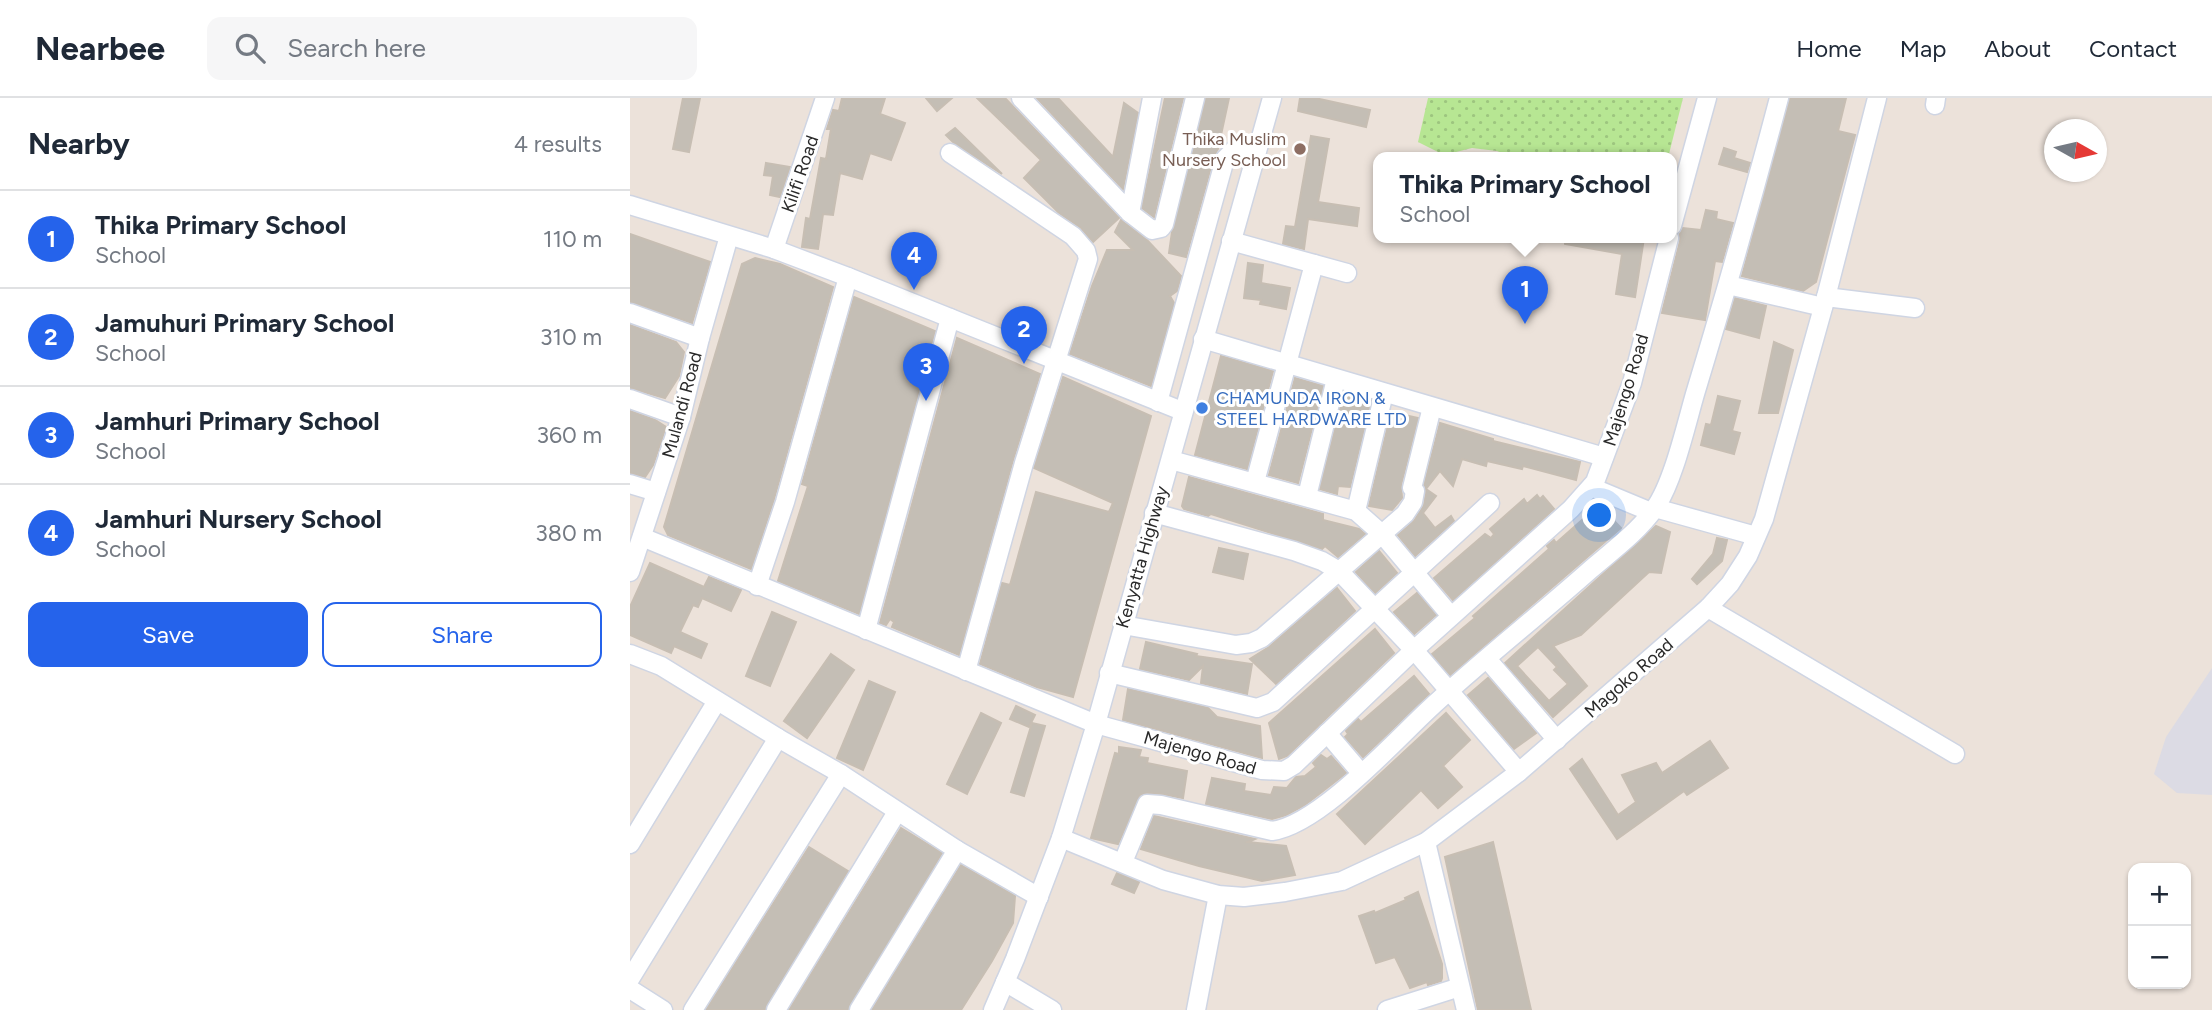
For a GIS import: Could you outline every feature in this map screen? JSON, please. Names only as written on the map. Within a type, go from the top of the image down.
[{"type":"street","name":"Kilifi Road","points":[[774,250],[825,98]]},
{"type":"street","points":[[1021,98],[1130,213],[1152,230],[1164,225],[1195,98]]},
{"type":"street","points":[[1130,213],[1152,98]]},
{"type":"street","name":"Kenyatta Highway","points":[[993,1010],[1061,838],[1171,460],[1182,411],[1272,98]]},
{"type":"street","points":[[1677,207],[1706,98]]},
{"type":"street","points":[[1124,862],[1147,804],[1272,831],[1282,829],[1318,811],[1448,692],[1600,562],[1653,510],[1665,490],[1728,285],[1779,98]]},
{"type":"street","name":"Magoko Road","points":[[1061,838],[1163,880],[1218,895],[1244,897],[1342,881],[1426,842],[1520,772],[1709,608],[1730,584],[1748,555],[1764,519],[1877,98]]},
{"type":"street","points":[[1158,402],[1225,159],[1234,150],[1258,146]]},
{"type":"street","points":[[950,153],[1073,236],[1086,251],[1088,259],[1024,463],[966,671]]},
{"type":"street","points":[[630,205],[774,250],[848,277],[1182,411]]},
{"type":"street","name":"Mulandi Road","points":[[630,572],[681,417],[729,236]]},
{"type":"street","points":[[1231,241],[1347,273]]},
{"type":"street","name":"Majengo Road","points":[[642,537],[1096,723],[1262,771],[1284,771],[1294,765],[1451,616],[1500,575],[1571,509],[1595,482],[1632,383],[1668,243]]},
{"type":"street","points":[[1255,482],[1314,264]]},
{"type":"street","points":[[757,586],[785,502],[848,277]]},
{"type":"street","points":[[1728,285],[1824,302],[1915,308]]},
{"type":"street","points":[[630,313],[700,338]]},
{"type":"street","points":[[866,630],[950,318]]},
{"type":"street","points":[[1203,339],[1604,457]]},
{"type":"street","points":[[1307,496],[1336,379]]},
{"type":"street","points":[[1356,510],[1384,393]]},
{"type":"street","points":[[630,399],[681,417]]},
{"type":"street","points":[[1123,625],[1236,645],[1262,638],[1405,514],[1413,502],[1415,491],[1412,488],[1432,407]]},
{"type":"street","points":[[1171,460],[1356,510],[1382,534],[1451,616]]},
{"type":"street","points":[[630,484],[656,492]]},
{"type":"street","points":[[1591,487],[1653,510],[1756,536]]},
{"type":"street","points":[[1109,673],[1257,708],[1264,707],[1273,702],[1490,503]]},
{"type":"street","points":[[1154,513],[1294,551],[1322,561],[1339,572],[1414,650],[1520,772]]},
{"type":"street","points":[[1709,608],[1955,754]]},
{"type":"street","points":[[630,654],[661,666],[1039,897]]},
{"type":"street","points":[[1488,659],[1558,740]]},
{"type":"street","points":[[630,844],[717,701]]},
{"type":"street","points":[[1327,733],[1361,773]]},
{"type":"street","points":[[630,979],[778,738]]},
{"type":"street","points":[[693,1010],[841,774]]},
{"type":"street","points":[[776,1010],[897,812]]},
{"type":"street","points":[[1426,842],[1466,1010]]},
{"type":"street","points":[[859,1010],[957,849]]},
{"type":"street","points":[[1196,1010],[1218,895]]},
{"type":"street","points":[[1005,982],[1052,1010]]},
{"type":"street","points":[[1387,1010],[1460,987]]},
{"type":"street","points":[[630,989],[663,1010]]},
{"type":"shaded area","points":[[2212,668],[2212,795],[2177,793],[2154,774],[2166,737]]},
{"type":"green space","points":[[1428,98],[1683,98],[1670,152],[1499,152],[1472,148],[1456,152],[1438,152],[1418,142]]},
{"type":"building","points":[[683,98],[700,98],[689,152],[673,149]]},
{"type":"building","points":[[842,98],[885,98],[880,114],[905,123],[891,160],[870,153],[862,179],[840,173],[833,215],[823,214],[818,249],[802,247],[806,218],[810,219],[821,158],[826,159],[831,129],[827,129],[833,110],[839,111]]},
{"type":"building","points":[[926,98],[952,98],[937,111]]},
{"type":"building","points":[[977,98],[1005,98],[1119,218],[1093,242],[1081,228],[1059,213],[1024,178],[1041,160]]},
{"type":"building","points":[[1037,98],[1058,98],[1113,157],[1124,103],[1138,113],[1123,189]]},
{"type":"building","points":[[1165,98],[1183,98],[1154,217],[1142,208]]},
{"type":"building","points":[[1206,98],[1229,98],[1218,149],[1186,257],[1169,253]]},
{"type":"building","points":[[1300,98],[1315,98],[1370,110],[1366,127],[1298,111]]},
{"type":"building","points":[[1790,98],[1846,98],[1838,131],[1855,135],[1816,282],[1803,291],[1742,276]]},
{"type":"building","points":[[955,128],[1002,174],[954,143],[946,135]]},
{"type":"building","points":[[1311,136],[1329,139],[1318,202],[1359,208],[1357,226],[1308,219],[1304,249],[1283,244],[1286,226],[1295,227]]},
{"type":"building","points":[[1724,148],[1736,152],[1734,158],[1750,163],[1747,172],[1719,164]]},
{"type":"building","points":[[766,163],[790,167],[780,197],[770,195],[773,176],[764,175]]},
{"type":"building","points":[[1706,210],[1717,212],[1716,219],[1733,223],[1722,262],[1715,261],[1705,320],[1662,313],[1680,234],[1683,228],[1701,230]]},
{"type":"building","points":[[1121,220],[1147,240],[1181,276],[1177,291],[1170,296],[1174,303],[1151,386],[1070,354],[1107,250],[1133,250],[1115,232]]},
{"type":"building","points":[[630,234],[710,262],[692,323],[630,302]]},
{"type":"building","points":[[1643,243],[1635,297],[1616,294],[1622,254],[1565,244]]},
{"type":"building","points":[[755,258],[780,264],[833,287],[774,499],[751,569],[668,535],[664,527],[742,264]]},
{"type":"building","points":[[1248,263],[1263,265],[1261,283],[1290,288],[1286,309],[1260,304],[1261,300],[1244,298]]},
{"type":"building","points":[[854,297],[935,331],[859,614],[778,581],[808,486],[802,484]]},
{"type":"building","points":[[1735,298],[1766,306],[1759,338],[1726,329]]},
{"type":"building","points":[[630,325],[676,342],[684,352],[679,376],[665,398],[630,388]]},
{"type":"building","points":[[957,338],[1040,374],[1013,460],[959,655],[892,627],[894,622],[890,619],[886,625],[880,623]]},
{"type":"building","points":[[1774,342],[1793,350],[1778,413],[1759,413]]},
{"type":"building","points":[[1221,356],[1273,371],[1247,469],[1195,455]]},
{"type":"building","points":[[1063,377],[1151,416],[1073,697],[1037,687],[980,664],[1002,583],[1010,585],[1036,492],[1109,512],[1113,503],[1034,468]]},
{"type":"building","points":[[1295,378],[1323,386],[1298,483],[1269,475]]},
{"type":"building","points":[[1344,393],[1371,400],[1350,487],[1338,486],[1337,494],[1320,489]]},
{"type":"building","points":[[1718,396],[1740,401],[1732,431],[1740,433],[1734,454],[1701,445],[1706,424],[1711,425]]},
{"type":"building","points":[[630,411],[666,427],[653,465],[645,477],[630,473]]},
{"type":"building","points":[[1391,412],[1418,418],[1401,485],[1402,498],[1392,510],[1369,506]]},
{"type":"building","points":[[1440,423],[1493,441],[1580,462],[1576,480],[1523,466],[1522,469],[1487,461],[1486,466],[1462,459],[1453,486],[1440,471],[1426,489],[1436,496],[1423,513],[1435,528],[1451,516],[1454,521],[1415,556],[1398,535],[1414,521],[1424,505],[1424,485]]},
{"type":"building","points":[[1189,477],[1323,514],[1323,520],[1359,529],[1365,534],[1338,557],[1325,546],[1322,549],[1211,514],[1208,516],[1184,509],[1182,506]]},
{"type":"building","points":[[1537,495],[1540,499],[1543,496],[1554,509],[1453,600],[1434,578],[1485,534],[1491,538],[1494,534],[1490,529],[1524,499],[1527,504]]},
{"type":"building","points":[[1599,505],[1621,528],[1450,675],[1432,654],[1549,549],[1547,546],[1554,540],[1556,543]]},
{"type":"building","points":[[1656,526],[1670,532],[1661,573],[1649,572],[1581,635],[1553,646],[1587,686],[1553,717],[1505,663]],"holes":[[[1538,647],[1557,667],[1554,670],[1568,684],[1549,701],[1517,666]]]},
{"type":"building","points":[[1717,538],[1727,540],[1722,561],[1697,584],[1692,579],[1713,554]]},
{"type":"building","points":[[1219,548],[1248,554],[1243,579],[1213,572]]},
{"type":"building","points":[[1379,551],[1397,573],[1375,593],[1356,572]]},
{"type":"building","points":[[650,563],[704,587],[709,577],[741,590],[731,611],[702,598],[698,607],[693,605],[680,632],[707,644],[701,658],[674,646],[671,653],[630,635],[630,607]]},
{"type":"building","points":[[1337,588],[1355,611],[1276,684],[1250,659],[1269,647]]},
{"type":"building","points":[[1417,593],[1436,615],[1414,634],[1394,612]]},
{"type":"building","points":[[772,612],[796,622],[770,686],[746,676]]},
{"type":"building","points":[[1375,629],[1394,653],[1287,756],[1279,759],[1269,723]]},
{"type":"building","points":[[1146,642],[1197,654],[1196,656],[1252,664],[1247,694],[1201,683],[1203,666],[1189,680],[1140,669]]},
{"type":"building","points":[[831,654],[854,670],[807,738],[784,721]]},
{"type":"building","points":[[1414,676],[1429,694],[1363,757],[1345,737],[1348,734],[1346,731],[1358,719],[1361,722]]},
{"type":"building","points":[[1488,678],[1536,733],[1514,749],[1468,695]]},
{"type":"building","points":[[869,681],[895,692],[863,770],[837,758]]},
{"type":"building","points":[[1128,689],[1208,708],[1217,717],[1260,726],[1262,758],[1123,720]]},
{"type":"building","points":[[1016,706],[1035,715],[1029,727],[1010,719]]},
{"type":"building","points":[[981,713],[1001,723],[967,794],[947,784]]},
{"type":"building","points":[[1446,713],[1470,740],[1443,766],[1462,787],[1438,808],[1421,790],[1365,844],[1337,814]]},
{"type":"building","points":[[1032,723],[1045,726],[1024,796],[1011,792]]},
{"type":"building","points":[[1710,741],[1728,768],[1687,795],[1684,791],[1617,839],[1570,769],[1582,759],[1618,815],[1636,802],[1622,775],[1656,763],[1662,773]]},
{"type":"building","points":[[1119,747],[1141,750],[1139,757],[1148,758],[1147,763],[1187,771],[1183,798],[1148,793],[1140,795],[1118,844],[1091,838]]},
{"type":"building","points":[[1321,755],[1327,759],[1331,756],[1346,773],[1305,805],[1286,815],[1272,819],[1206,804],[1212,778],[1245,784],[1244,791],[1271,795],[1274,787],[1287,788],[1296,777],[1305,776],[1316,767],[1313,763]]},
{"type":"building","points":[[1154,816],[1255,839],[1248,842],[1286,846],[1295,875],[1262,881],[1141,849]]},
{"type":"building","points":[[901,828],[942,853],[848,1010],[789,1010]]},
{"type":"building","points":[[1493,842],[1531,1010],[1478,1010],[1445,857]]},
{"type":"building","points":[[809,847],[848,871],[765,1010],[706,1010]]},
{"type":"building","points":[[961,865],[1015,896],[1013,923],[992,961],[961,1010],[872,1010]]},
{"type":"building","points":[[1117,873],[1139,882],[1134,893],[1112,884]]},
{"type":"building","points":[[1418,892],[1442,964],[1442,978],[1441,981],[1428,985],[1427,982],[1410,988],[1395,957],[1376,963],[1359,916],[1374,911],[1375,913]]},
{"type":"place","name":"Thika Muslim Nursery School","points":[[1300,149]]},
{"type":"place","name":"Jamhuri Nursery School","points":[[914,290]]},
{"type":"place","name":"Thika Primary School","points":[[1525,324]]},
{"type":"place","name":"Jamuhuri Primary School","points":[[1024,364]]},
{"type":"place","name":"Jamhuri Primary School","points":[[926,401]]},
{"type":"place","name":"CHAMUNDA IRON & STEEL HARDWARE LTD","points":[[1202,408]]}]
